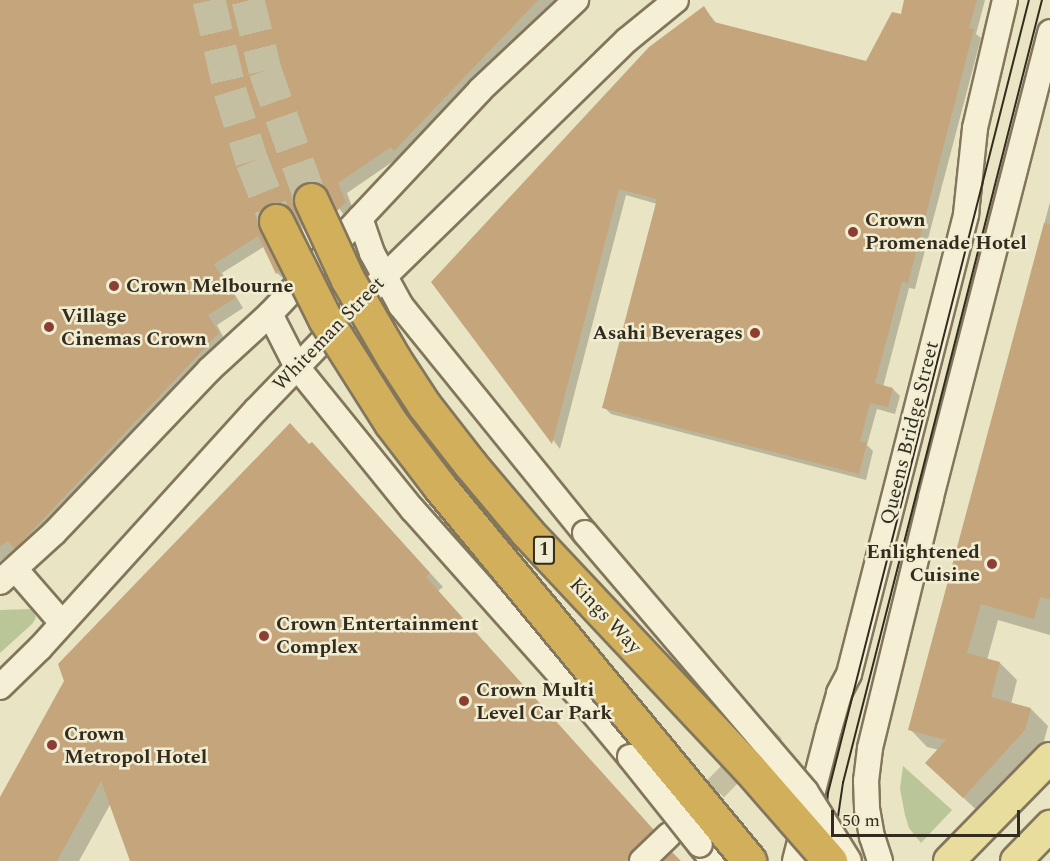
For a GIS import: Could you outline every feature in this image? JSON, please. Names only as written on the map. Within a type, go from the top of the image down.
[{"type":"highway","name":"Kings Way","points":[[311,200],[348,280],[394,358],[424,405],[470,464],[527,532],[748,767],[830,861]]},
{"type":"highway","name":"Kings Way","points":[[276,221],[325,319],[391,423],[440,487],[749,861]]},
{"type":"main road","points":[[949,861],[1050,758]]},
{"type":"main road","points":[[1016,861],[1050,826]]},
{"type":"street","points":[[62,623],[8,576],[117,470],[210,369],[270,314],[480,90],[576,0]]},
{"type":"street","name":"Whiteman Street","points":[[0,687],[62,623],[297,367],[384,277],[627,39],[676,0]]},
{"type":"street","name":"Queens Bridge Street","points":[[795,861],[831,720],[839,693],[849,674],[966,214],[975,128],[1005,0]]},
{"type":"street","name":"Queens Bridge Street","points":[[880,861],[872,837],[867,808],[866,781],[870,748],[936,475],[1050,32]]},
{"type":"street","name":"Kings Way","points":[[360,218],[384,277],[400,306],[578,525],[806,792],[849,861]]},
{"type":"street","points":[[270,314],[297,367],[412,510],[585,703],[713,861]]},
{"type":"street","points":[[642,861],[669,835]]},
{"type":"green space","points":[[33,609],[36,618],[32,624],[0,653],[0,610]]},
{"type":"green space","points":[[903,766],[952,810],[921,843],[909,828],[905,815],[900,789]]},
{"type":"building","name":"Crown Melbourne","points":[[0,0],[538,0],[394,151],[391,147],[338,183],[346,202],[337,211],[321,184],[312,181],[296,189],[292,198],[307,242],[287,206],[277,202],[261,210],[257,219],[259,229],[280,270],[276,274],[258,236],[214,264],[235,298],[208,315],[219,333],[15,549],[8,541],[0,546]]},
{"type":"building","name":"Crown Promenade Hotel","points":[[904,0],[977,0],[969,28],[974,29],[908,283],[902,282],[875,383],[893,388],[888,407],[870,403],[860,441],[867,443],[859,474],[602,408],[657,199],[619,189],[552,444],[431,282],[649,47],[704,6],[714,22],[866,61],[892,12],[901,14]]},
{"type":"building","points":[[1044,223],[1050,224],[1050,599],[1040,597],[1034,619],[981,604],[967,653],[1000,662],[991,697],[1031,708],[1025,730],[963,798],[925,763],[946,740],[908,730]]},
{"type":"building","points":[[290,423],[309,444],[312,442],[430,573],[426,577],[654,830],[632,851],[628,861],[130,861],[101,781],[57,861],[0,861],[0,797],[64,681],[58,664]]},
{"type":"building","points":[[672,852],[681,861],[663,861]]},
{"type":"tunnel","points":[[209,0],[230,91],[252,161],[276,221]]},
{"type":"tunnel","points":[[248,0],[265,70],[311,200]]},
{"type":"tunnel","points":[[690,815],[773,730]]},
{"type":"tram line","points":[[822,861],[828,793],[1029,0]]},
{"type":"tram line","points":[[835,861],[835,837],[843,783],[1042,0]]},
{"type":"place","name":"Crown Promenade Hotel","points":[[853,232]]},
{"type":"place","name":"Crown Melbourne","points":[[114,286]]},
{"type":"place","name":"Village Cinemas Crown","points":[[49,327]]},
{"type":"place","name":"Asahi Beverages","points":[[755,333]]},
{"type":"place","name":"Enlightened Cuisine","points":[[992,564]]},
{"type":"place","name":"Crown Entertainment Complex","points":[[264,636]]},
{"type":"place","name":"Crown Multi Level Car Park","points":[[464,701]]},
{"type":"place","name":"Crown Metropol Hotel","points":[[52,745]]}]
